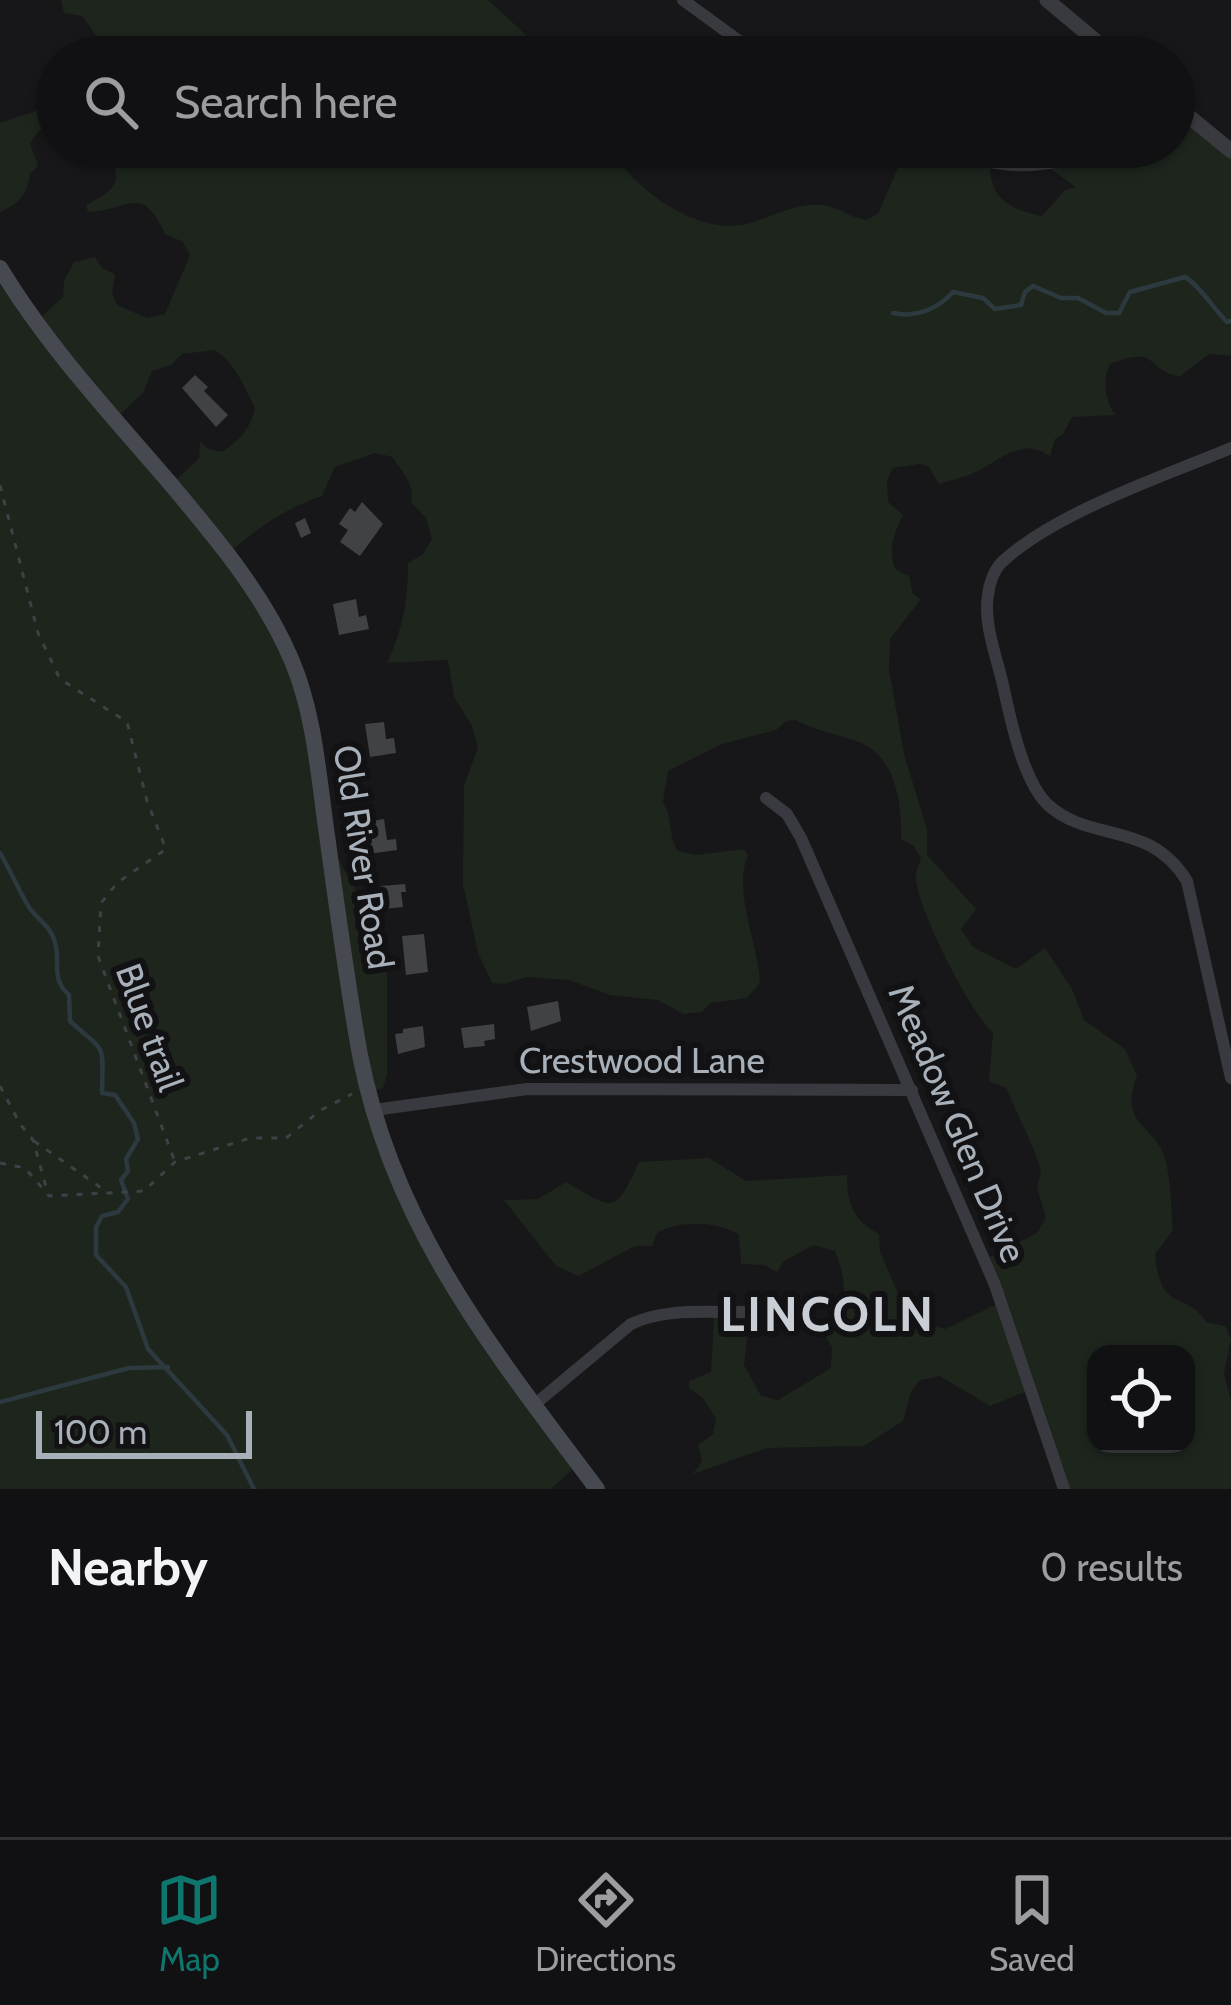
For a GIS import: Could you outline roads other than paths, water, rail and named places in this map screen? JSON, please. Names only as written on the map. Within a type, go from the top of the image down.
[{"type":"main road","name":"Old River Road","points":[[0,268],[30,317],[248,582],[293,662],[310,721],[371,1101],[392,1172],[462,1306],[597,1489]]},
{"type":"street","points":[[682,0],[732,36]]},
{"type":"street","points":[[1047,0],[1090,36]]},
{"type":"street","points":[[1195,121],[1231,151]]},
{"type":"street","points":[[1231,448],[1053,528],[999,564],[986,600],[1012,730],[1039,794],[1063,815],[1153,844],[1168,855],[1187,881],[1231,1078]]},
{"type":"street","name":"Meadow Glen Drive","points":[[766,798],[787,814],[801,838],[912,1090],[1000,1297],[1064,1489]]},
{"type":"street","name":"Crestwood Lane","points":[[371,1101],[527,1089],[912,1090]]},
{"type":"street","points":[[534,1405],[631,1324],[648,1316],[749,1312]]},
{"type":"waterway","points":[[893,313],[926,311],[953,292],[983,298],[995,309],[1021,305],[1033,286],[1061,298],[1078,298],[1106,313],[1119,313],[1130,292],[1185,277],[1231,321]]},
{"type":"waterway","points":[[0,853],[30,909],[53,936],[58,976],[69,995],[70,1021],[96,1044],[102,1056],[102,1093],[115,1095],[134,1123],[138,1139],[121,1180],[128,1199],[118,1212],[102,1216],[96,1227],[96,1255],[126,1287],[148,1349],[227,1435],[254,1489]]},
{"type":"waterway","points":[[0,1402],[129,1368],[168,1367]]},
{"type":"district","name":"LINCOLN","points":[[828,1314]]}]
